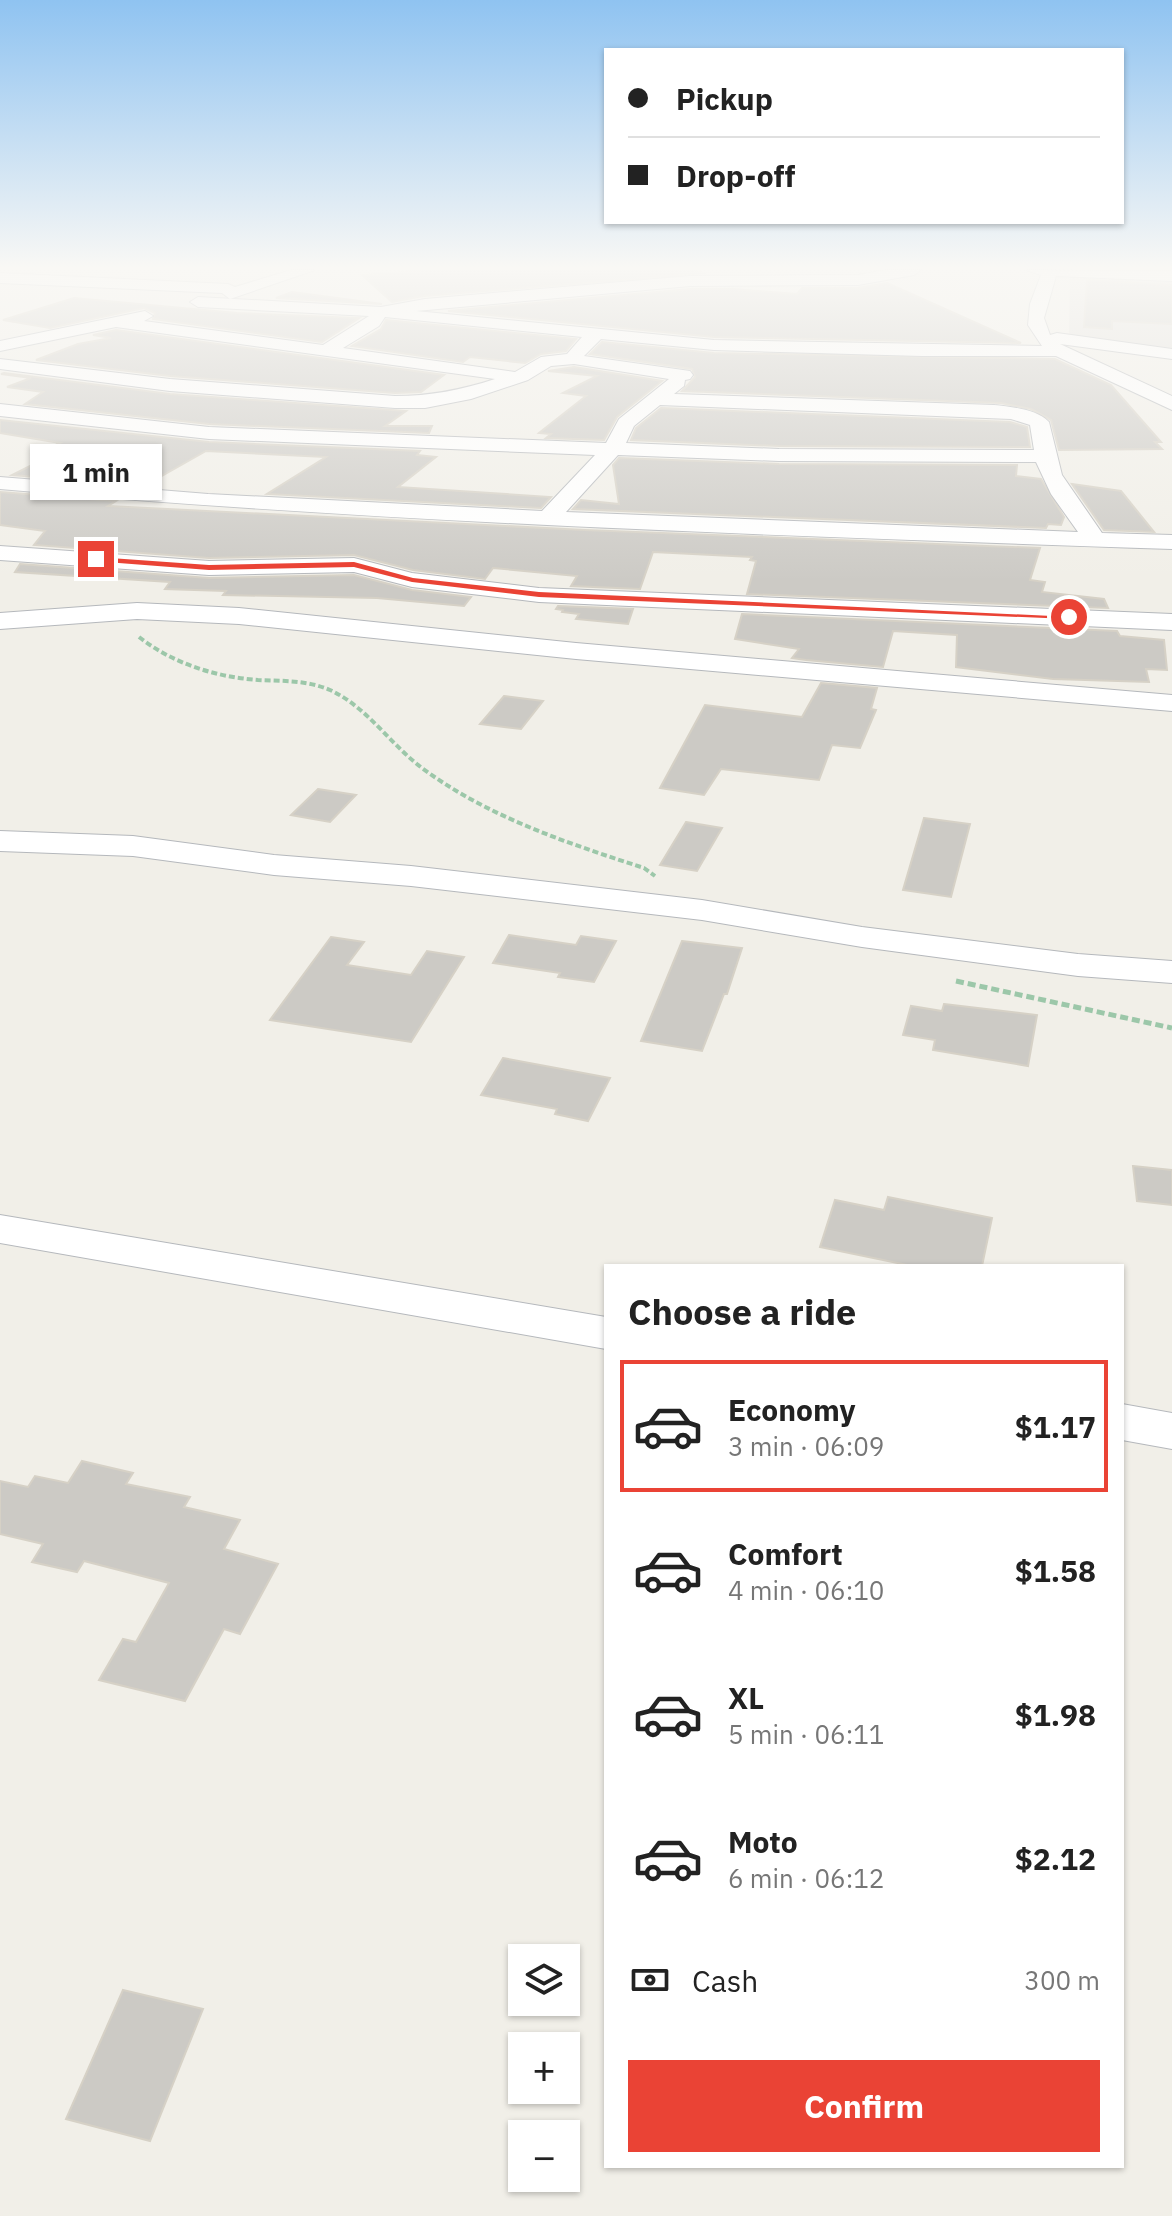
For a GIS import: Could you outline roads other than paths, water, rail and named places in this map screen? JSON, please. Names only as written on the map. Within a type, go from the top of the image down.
[{"type":"street","points":[[76,373],[170,385],[425,402],[464,395],[526,373]]},
{"type":"street","points":[[501,373],[522,376]]},
{"type":"street","points":[[668,373],[684,375]]},
{"type":"street","points":[[1108,373],[1172,404]]},
{"type":"street","points":[[549,517],[613,448],[626,423],[684,375]]},
{"type":"street","points":[[658,399],[1014,413],[1039,422],[1041,444],[1057,486],[1095,539]]},
{"type":"street","points":[[0,410],[209,433],[779,455],[1045,456]]},
{"type":"street","points":[[0,483],[142,497],[1172,542]]},
{"type":"street","points":[[0,553],[209,568],[354,565],[412,580],[539,595],[1172,622]]},
{"type":"street","points":[[0,621],[137,611],[285,620],[576,651],[1172,703]]},
{"type":"street","points":[[0,841],[133,846],[274,865],[411,876],[702,910],[862,937],[1078,965],[1172,972]]},
{"type":"street","points":[[0,1229],[604,1333]]},
{"type":"street","points":[[1124,1422],[1172,1431]]}]
